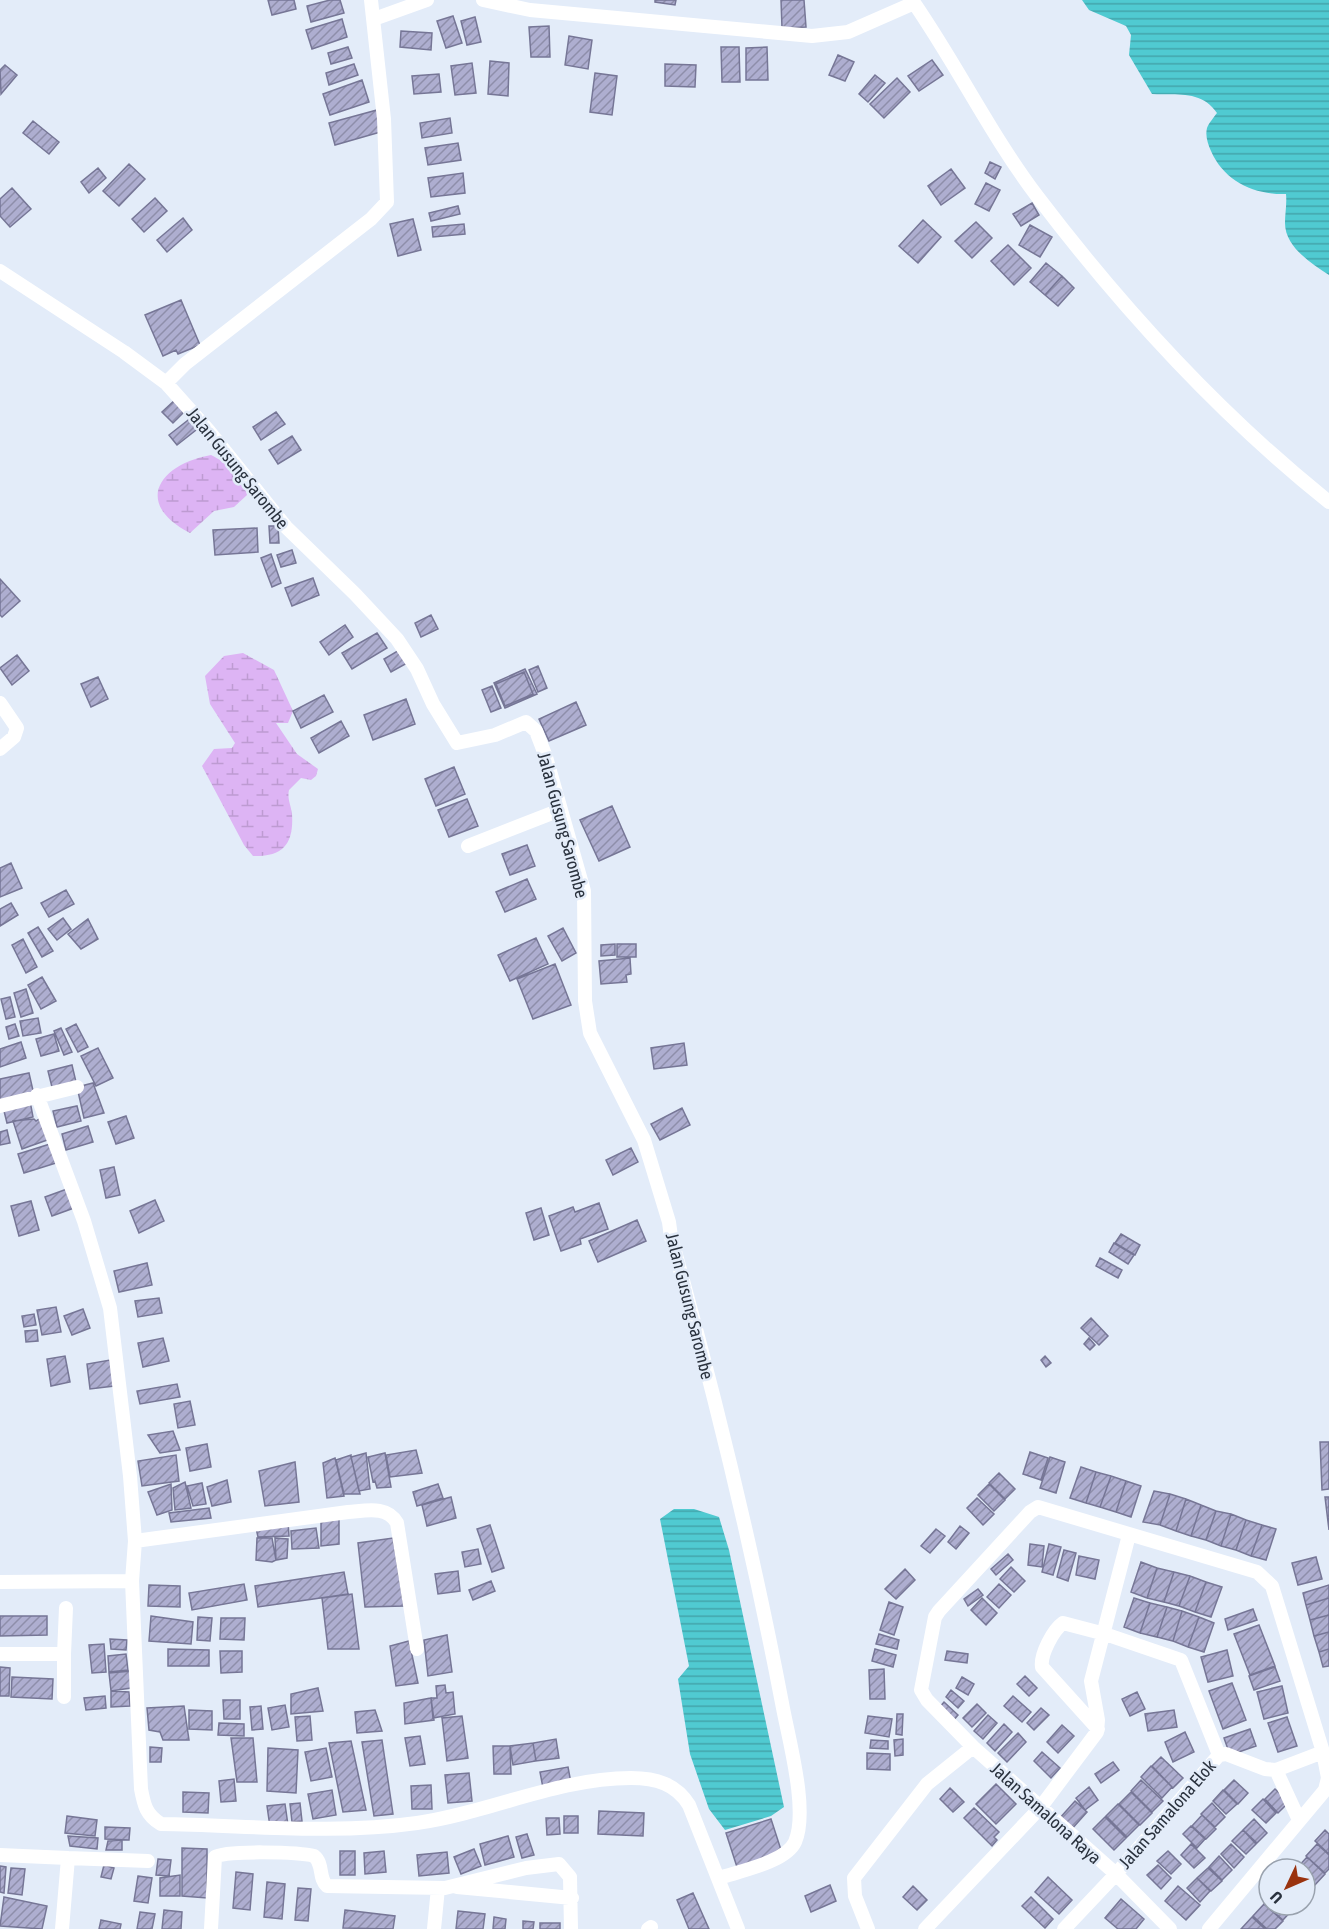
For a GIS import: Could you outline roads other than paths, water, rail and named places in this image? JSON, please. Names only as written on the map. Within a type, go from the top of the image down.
[{"type":"street","points":[[166,383],[185,364],[371,219],[387,202],[387,152],[371,0]]},
{"type":"street","points":[[374,19],[427,0]]},
{"type":"street","points":[[483,0],[530,10],[812,36],[848,32],[913,1],[1036,196],[1127,307],[1210,394],[1298,477],[1329,502]]},
{"type":"street","name":"Jalan Gusung Sarombe","points":[[0,271],[124,352],[166,383],[208,429],[286,527],[397,639],[417,669],[433,704],[457,743],[495,735],[526,722],[536,730],[546,757],[584,891],[585,1001],[590,1033],[644,1140],[669,1222],[697,1343],[728,1448],[762,1602],[800,1798],[796,1839],[786,1853],[719,1878]]},
{"type":"street","points":[[0,704],[17,728],[14,737],[0,749]]},
{"type":"street","points":[[468,846],[560,810]]},
{"type":"street","points":[[0,1106],[76,1087]]},
{"type":"street","points":[[38,1095],[84,1221],[110,1308],[130,1476],[135,1540],[132,1581],[141,1789],[151,1818],[161,1824],[301,1829],[416,1823],[474,1813],[562,1788],[633,1778],[668,1784],[683,1796],[696,1819],[738,1929]]},
{"type":"street","name":"Jalan Samalona Raya","points":[[1129,1535],[1043,1507],[1030,1512],[946,1601],[935,1617],[920,1686],[923,1696],[974,1748],[1116,1874],[1170,1929]]},
{"type":"street","points":[[135,1540],[348,1512],[383,1511],[390,1514],[397,1522],[417,1649]]},
{"type":"street","points":[[925,1929],[1040,1808],[1098,1730],[1091,1681],[1129,1535],[1257,1572],[1272,1586],[1323,1752],[1328,1778],[1327,1786],[1209,1929]]},
{"type":"street","points":[[0,1582],[132,1581]]},
{"type":"street","points":[[64,1697],[66,1608]]},
{"type":"street","points":[[1098,1730],[1045,1670],[1041,1662],[1061,1624],[1066,1622],[1184,1662],[1219,1755],[1226,1754],[1265,1769],[1275,1770],[1323,1752]]},
{"type":"street","points":[[0,1654],[64,1654]]},
{"type":"street","points":[[868,1929],[855,1896],[854,1878],[927,1784],[974,1748]]},
{"type":"street","name":"Jalan Samalona Elok","points":[[1064,1929],[1116,1874],[1219,1755]]},
{"type":"street","points":[[1275,1770],[1299,1820]]},
{"type":"street","points":[[211,1929],[214,1857],[220,1854],[311,1855],[318,1860],[323,1883],[327,1886],[445,1888],[572,1898]]},
{"type":"street","points":[[0,1855],[148,1861]]},
{"type":"street","points":[[62,1929],[68,1858]]},
{"type":"street","points":[[445,1888],[526,1868],[559,1864],[570,1876],[571,1929]]},
{"type":"street","points":[[434,1929],[445,1888]]},
{"type":"water","points":[[1082,0],[1329,0],[1329,275],[1300,254],[1289,240],[1285,223],[1286,194],[1263,192],[1241,184],[1224,171],[1217,162],[1207,137],[1207,128],[1217,113],[1211,106],[1204,100],[1188,95],[1152,94],[1129,55],[1131,35],[1126,26],[1089,10]]},
{"type":"water","points":[[674,1509],[694,1509],[719,1517],[729,1550],[784,1807],[771,1816],[725,1830],[709,1809],[690,1754],[678,1679],[689,1666],[660,1519]]}]
